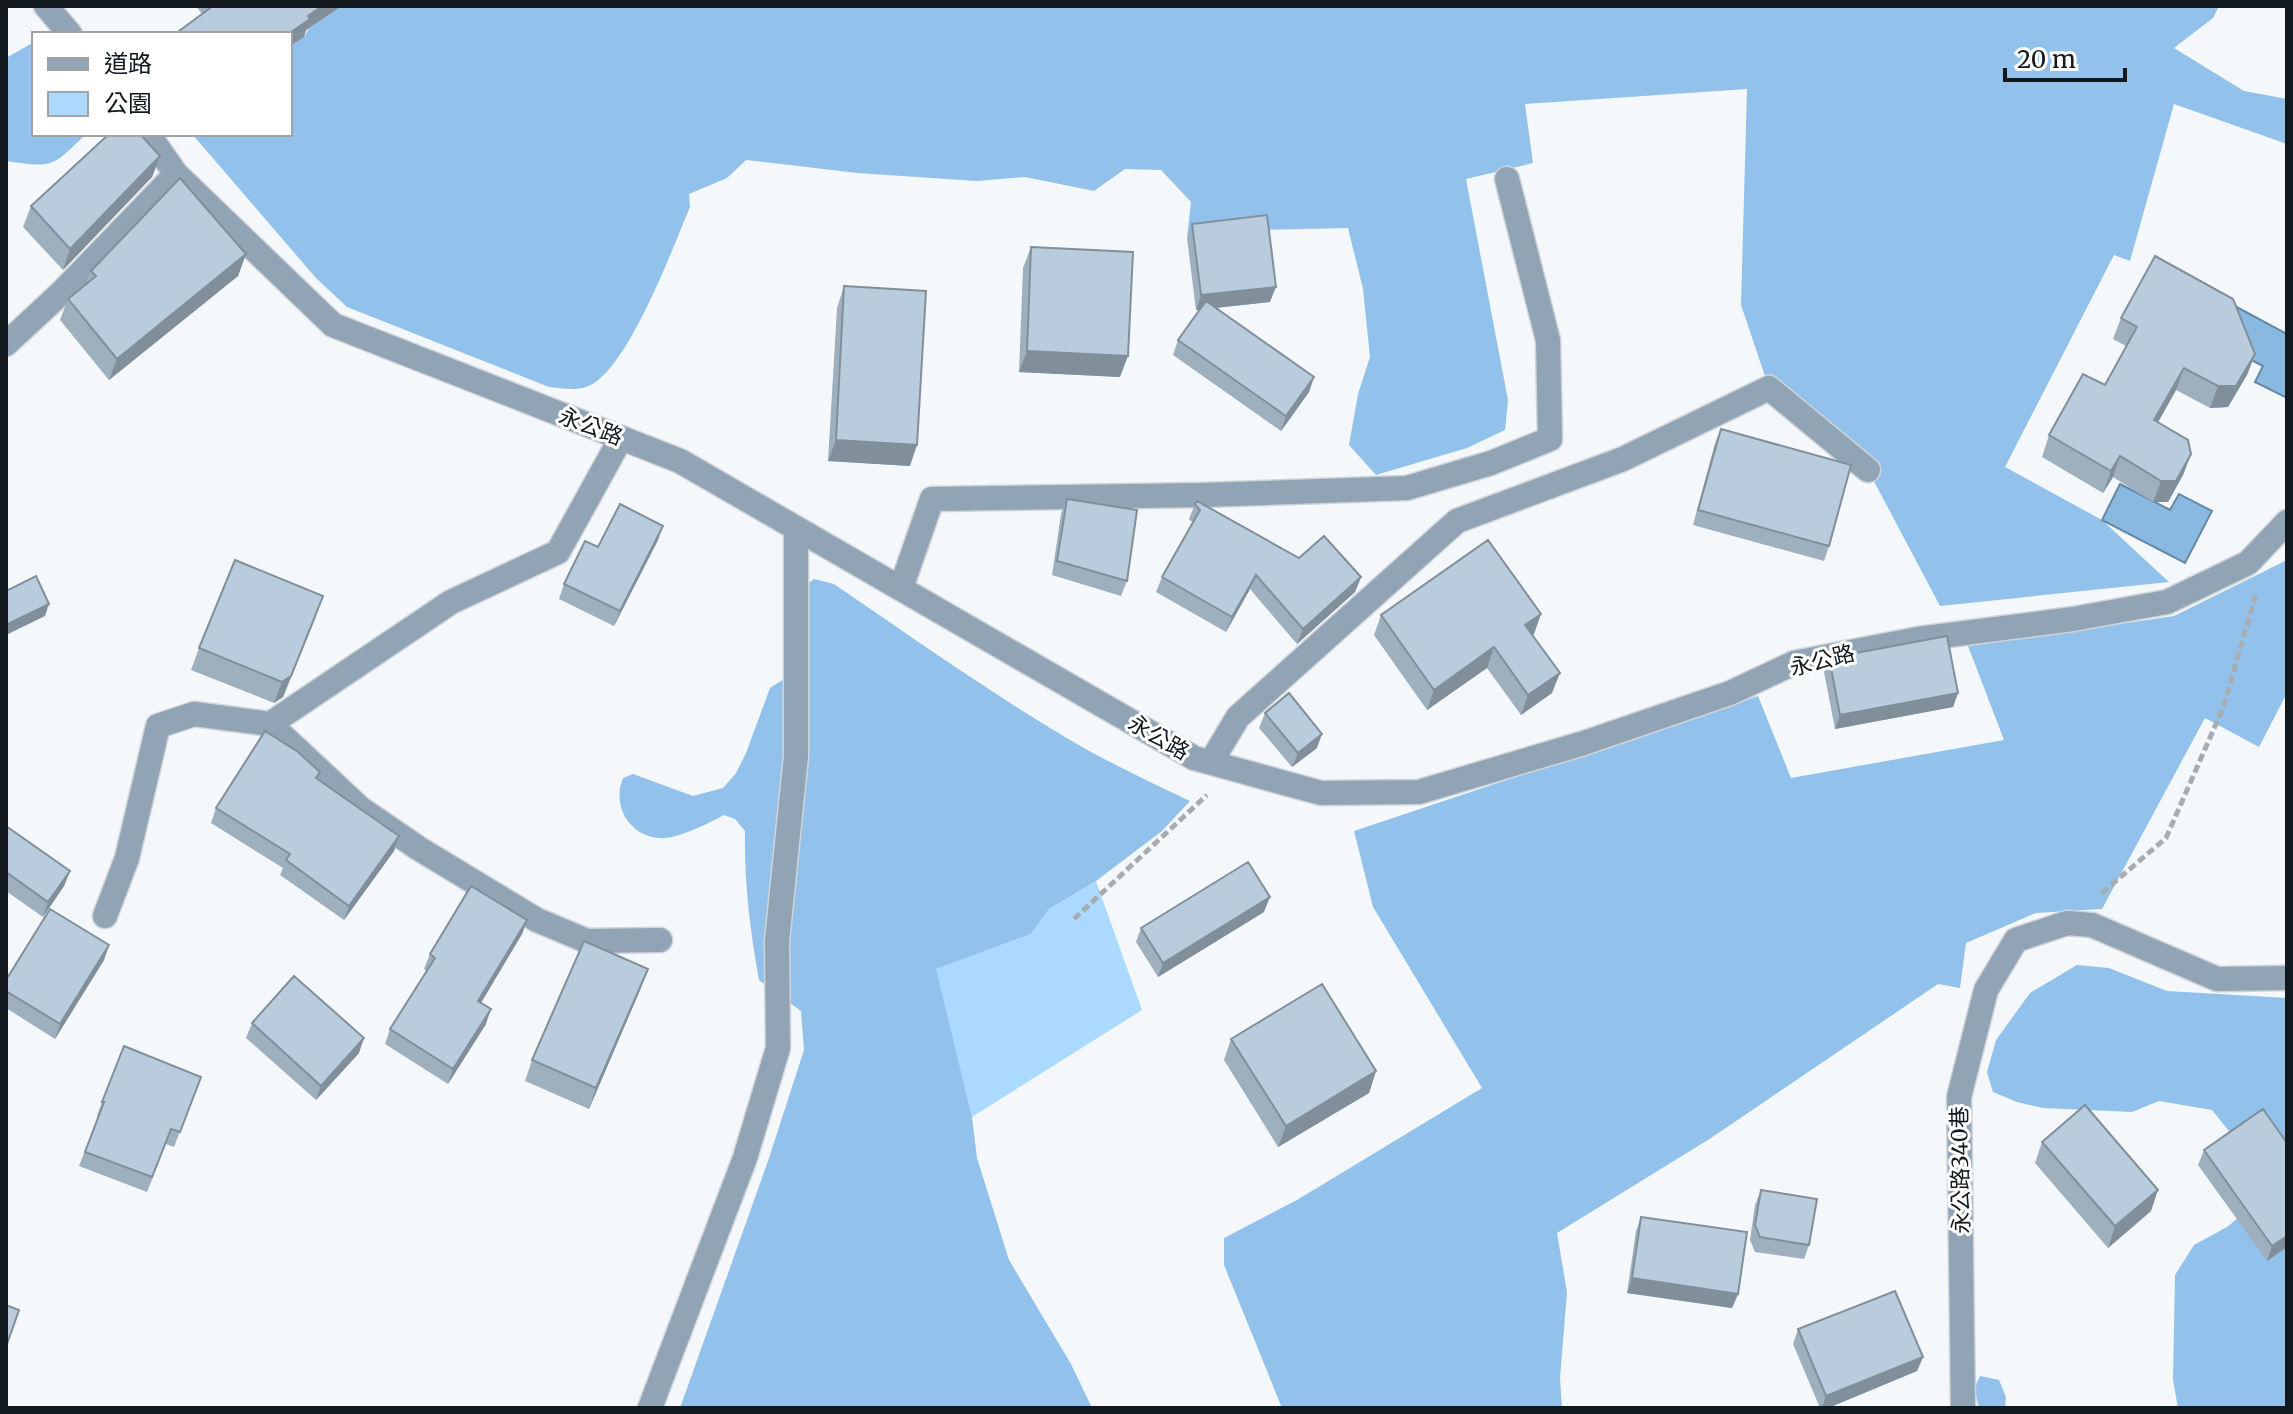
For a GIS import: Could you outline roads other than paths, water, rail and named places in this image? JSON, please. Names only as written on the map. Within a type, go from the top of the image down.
[{"type":"street","points":[[55,9],[69,32]]},
{"type":"street","name":"永公路","points":[[149,136],[176,174],[333,325],[680,461],[1194,758],[1321,793],[1419,792],[1584,743],[1730,693],[1794,663],[1918,639],[2073,619],[2167,602],[2248,563],[2287,522]]},
{"type":"street","points":[[6,344],[62,292],[176,174]]},
{"type":"street","points":[[901,588],[932,499],[1407,488],[1491,463],[1550,439],[1548,340],[1507,179]]},
{"type":"street","points":[[1211,762],[1238,717],[1457,521],[1623,459],[1769,388],[1868,470]]},
{"type":"street","points":[[270,724],[451,602],[558,552],[621,438]]},
{"type":"street","points":[[650,1408],[745,1158],[778,1048],[777,941],[796,756],[796,528]]},
{"type":"street","points":[[105,916],[127,858],[158,726],[194,714],[270,724],[361,809],[418,848],[537,920],[587,941],[660,940]]},
{"type":"street","name":"永公路340巷","points":[[1963,1408],[1959,1097],[1986,990],[2016,940],[2067,923],[2092,925],[2217,979],[2287,978]]}]
